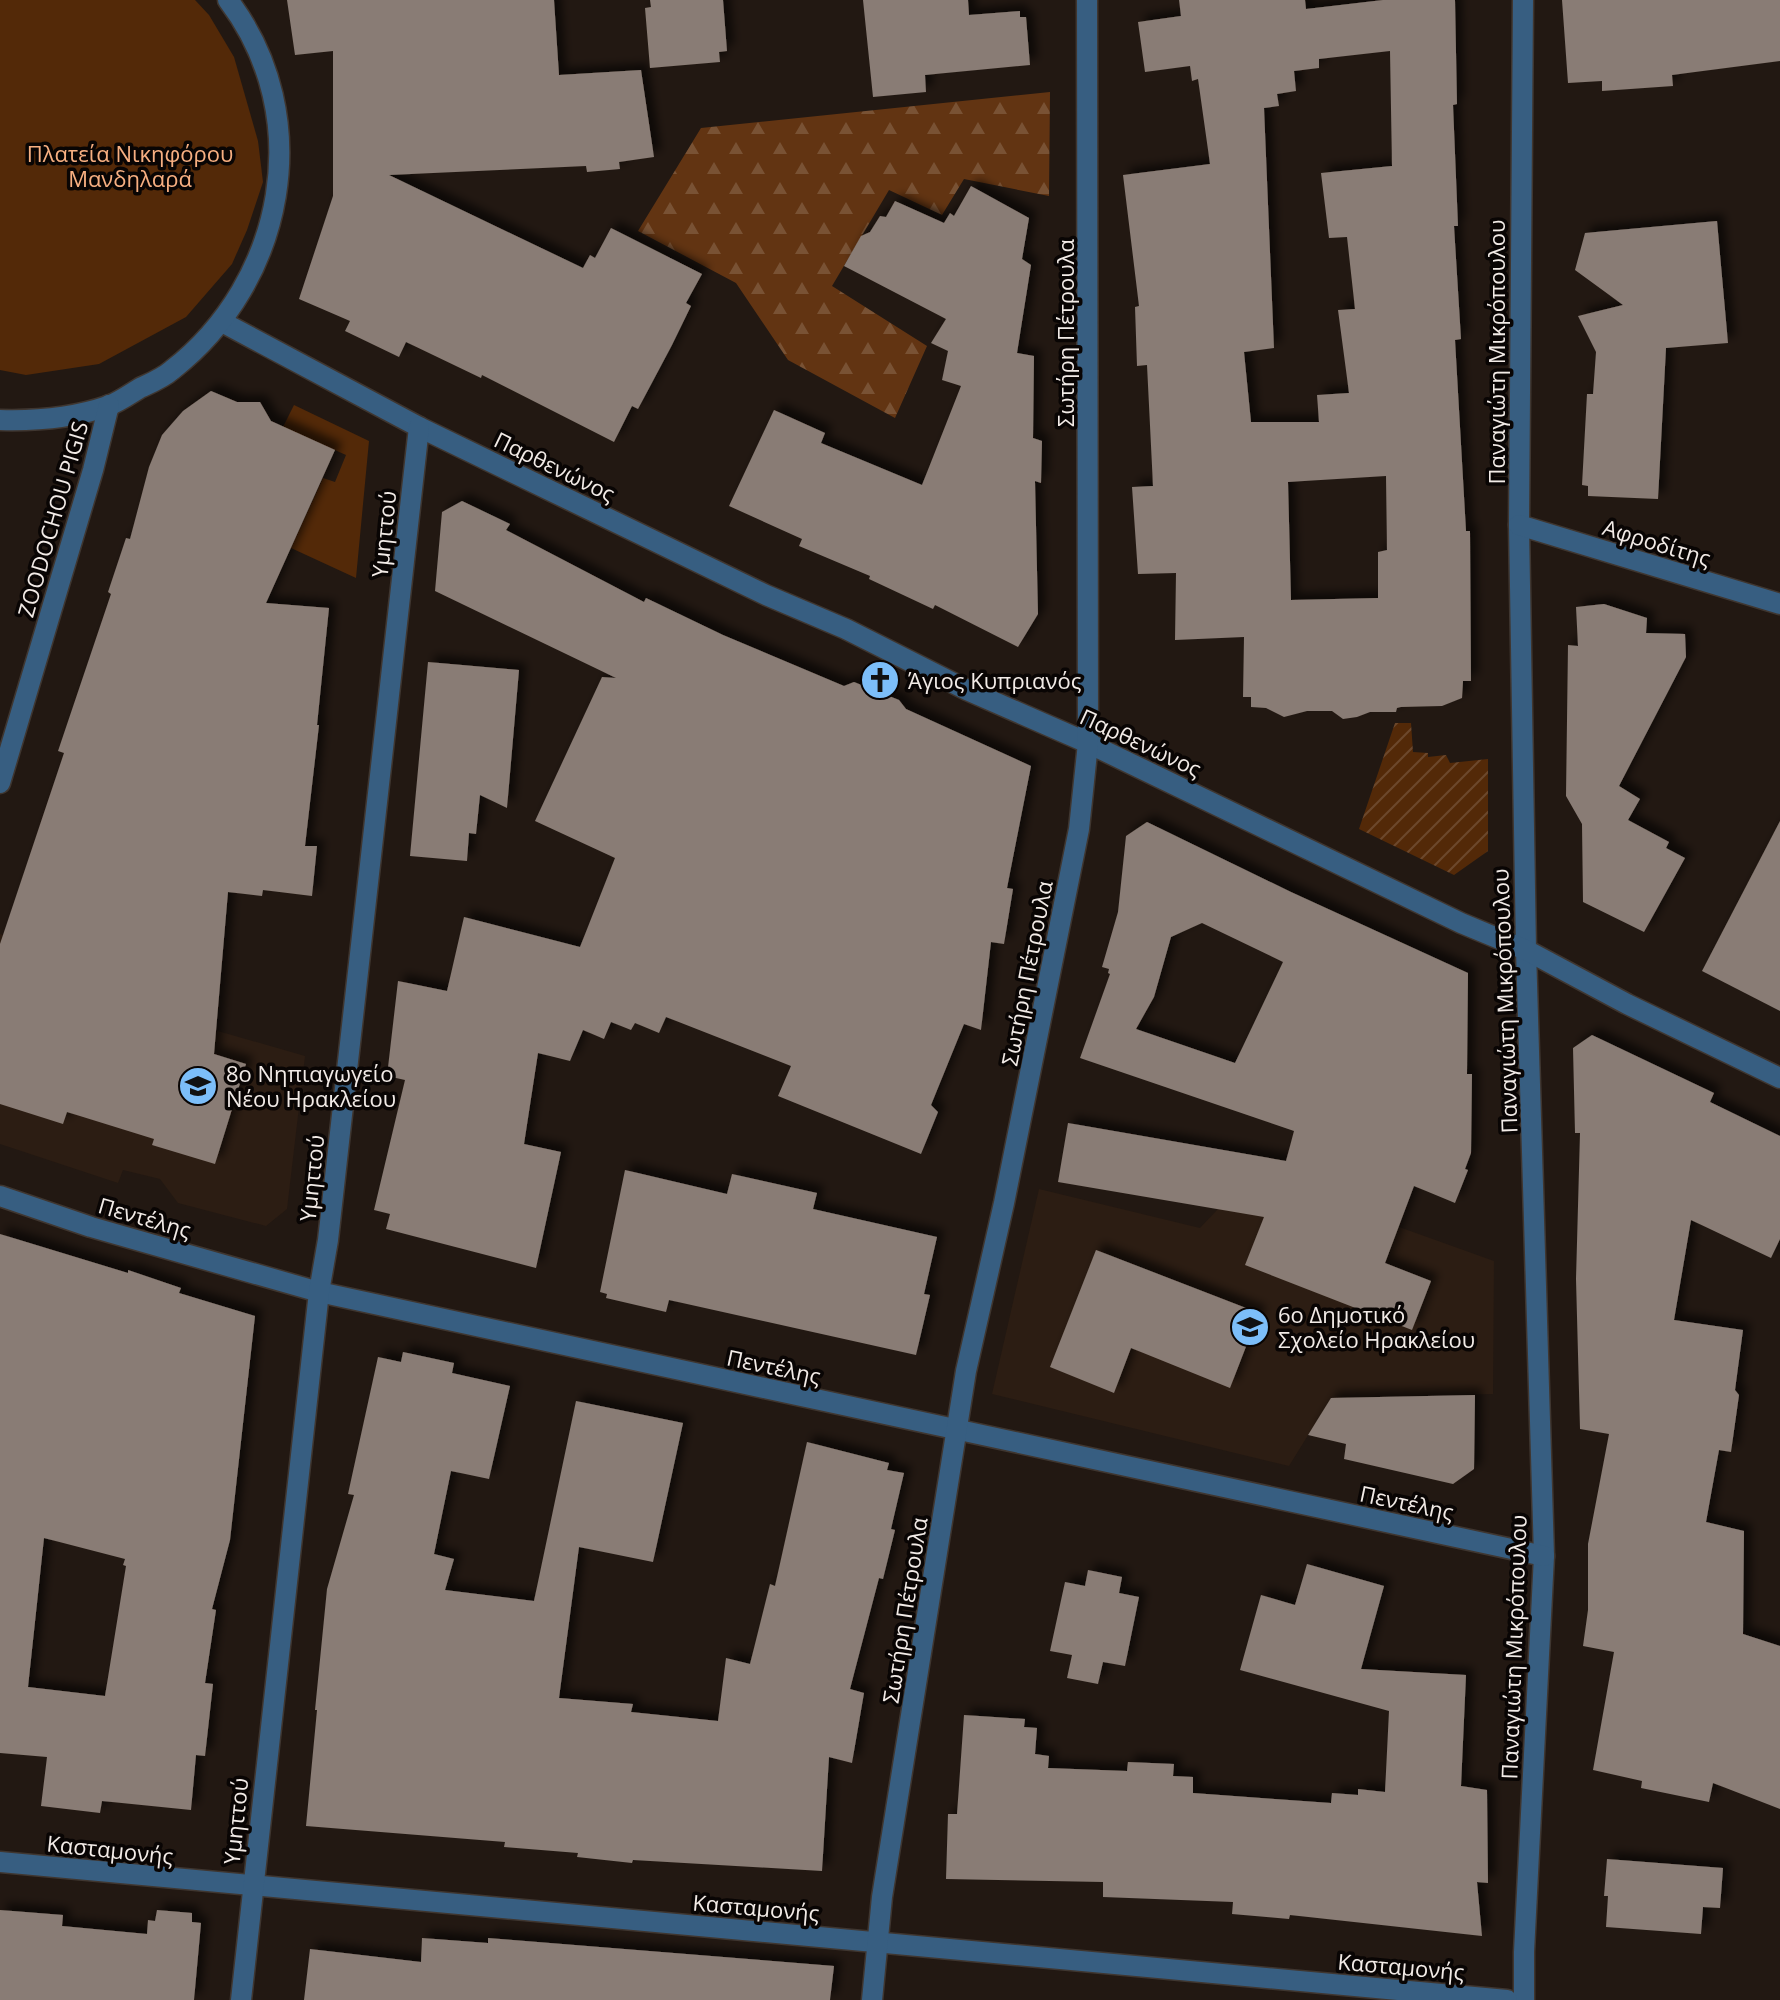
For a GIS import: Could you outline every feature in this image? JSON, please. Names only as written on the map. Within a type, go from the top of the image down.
[{"type":"street","points":[[0,420],[41,421],[109,405],[171,372],[222,322],[255,269],[275,211],[280,149],[271,88],[254,43],[228,0]]},
{"type":"street","name":"Σωτήρη Πέτρουλα","points":[[872,2000],[882,1897],[966,1371],[1004,1203],[1079,829],[1088,743],[1087,0]]},
{"type":"street","name":"Παναγιώτη Μικρόπουλου","points":[[1523,0],[1519,525],[1526,950],[1544,1556],[1524,2000]]},
{"type":"street","name":"Παρθενώνος","points":[[222,322],[419,427],[752,588],[846,629],[967,690],[1088,743],[1461,923],[1526,950],[1627,1004],[1780,1078]]},
{"type":"street","name":"ZOODOCHOU PIGIS","points":[[0,783],[93,470],[109,405]]},
{"type":"street","name":"Υμηττού","points":[[241,2000],[419,427]]},
{"type":"street","name":"Αφροδίτης","points":[[1519,525],[1780,604]]},
{"type":"street","name":"Πεντέλης","points":[[0,1196],[91,1227],[319,1292],[1544,1556]]},
{"type":"street","name":"Κασταμονής","points":[[0,1862],[1507,2000]]},
{"type":"shaded area","points":[[0,934],[116,970],[197,1025],[305,1056],[287,1209],[266,1226],[178,1203],[160,1179],[123,1170],[118,1183],[0,1144]]},
{"type":"shaded area","name":"6ο Δημοτικό Σχολείο Ηρακλείου","points":[[1251,1174],[1494,1261],[1493,1394],[1331,1398],[1289,1466],[992,1394],[1039,1189],[1200,1228]]},
{"type":"green space","name":"Πλατεία Νικηφόρου Μανδηλαρά","points":[[0,0],[195,0],[209,15],[234,57],[258,141],[263,182],[232,264],[186,317],[99,364],[26,375],[0,370]]},
{"type":"green space","points":[[1050,92],[1049,196],[964,179],[942,215],[889,190],[832,286],[927,346],[895,418],[788,360],[736,283],[638,231],[701,128]]},
{"type":"green space","points":[[294,405],[369,441],[356,578],[291,548],[323,478],[335,482],[346,455],[294,432],[277,439]]},
{"type":"green space","points":[[1395,723],[1411,723],[1413,752],[1428,753],[1428,757],[1446,755],[1450,763],[1488,759],[1488,851],[1454,875],[1359,829]]},
{"type":"building","points":[[287,0],[554,0],[559,75],[641,70],[654,157],[619,162],[620,169],[587,172],[586,166],[389,175],[583,268],[590,255],[595,258],[611,228],[702,274],[686,303],[691,306],[672,345],[638,409],[632,406],[614,442],[482,375],[481,378],[406,342],[399,357],[345,331],[350,321],[299,299],[333,196],[333,51],[295,55]]},
{"type":"building","points":[[650,0],[723,0],[727,51],[719,52],[720,62],[650,68],[645,8],[651,7]]},
{"type":"building","points":[[863,0],[968,0],[969,15],[1020,11],[1020,17],[1026,17],[1030,65],[925,75],[926,92],[873,97]]},
{"type":"building","points":[[1179,0],[1305,0],[1306,9],[1383,0],[1455,0],[1457,104],[1453,105],[1458,226],[1454,226],[1461,339],[1455,340],[1466,531],[1470,531],[1471,681],[1463,681],[1462,698],[1442,706],[1401,707],[1396,712],[1370,712],[1343,719],[1332,711],[1307,711],[1284,717],[1266,708],[1251,707],[1251,697],[1243,697],[1244,637],[1175,640],[1176,573],[1138,574],[1132,487],[1153,486],[1147,365],[1137,366],[1135,307],[1139,306],[1123,175],[1210,164],[1198,79],[1192,81],[1190,66],[1145,72],[1138,22],[1181,16]],"holes":[[[1390,51],[1392,166],[1321,173],[1329,238],[1347,237],[1355,309],[1338,310],[1349,393],[1317,395],[1319,422],[1251,422],[1244,352],[1274,348],[1264,108],[1279,106],[1277,94],[1296,91],[1294,71],[1319,68],[1319,59]],[[1386,476],[1387,550],[1378,552],[1378,598],[1291,600],[1288,482]]]},
{"type":"building","points":[[1562,0],[1780,0],[1780,61],[1672,75],[1673,86],[1602,91],[1602,81],[1568,83]]},
{"type":"building","points":[[971,186],[1029,218],[1022,259],[1031,265],[1017,353],[1034,356],[1033,438],[1042,441],[1041,483],[1035,481],[1038,614],[1018,647],[935,605],[933,609],[869,579],[870,576],[799,546],[802,539],[729,506],[774,410],[825,433],[821,443],[922,485],[961,386],[942,380],[948,351],[931,343],[946,319],[844,266],[861,236],[870,232],[880,216],[886,217],[895,201],[944,223],[950,213],[954,216]]},
{"type":"building","points":[[1717,221],[1728,343],[1666,348],[1658,499],[1588,496],[1588,486],[1582,485],[1587,394],[1593,394],[1596,352],[1578,316],[1623,305],[1575,270],[1585,233]]},
{"type":"building","points":[[211,391],[237,402],[260,402],[271,421],[335,450],[266,603],[329,608],[305,846],[317,846],[312,896],[263,890],[262,896],[228,892],[214,1054],[246,1064],[215,1164],[152,1145],[154,1139],[67,1112],[63,1124],[0,1104],[0,944],[64,753],[58,751],[111,594],[108,592],[126,538],[130,539],[149,467],[162,435],[183,411]]},
{"type":"building","points":[[462,501],[510,524],[506,530],[644,602],[646,598],[723,635],[844,686],[854,682],[899,700],[906,709],[1031,766],[1007,888],[1013,889],[1004,944],[991,942],[981,1030],[964,1024],[931,1105],[938,1112],[921,1154],[778,1096],[791,1066],[666,1017],[659,1033],[635,1023],[631,1030],[611,1022],[604,1039],[583,1030],[570,1061],[538,1053],[524,1144],[561,1152],[536,1268],[386,1229],[390,1214],[374,1210],[405,1080],[387,1076],[398,981],[447,991],[464,917],[580,947],[615,858],[535,821],[602,677],[616,678],[435,591],[442,512]]},
{"type":"building","points":[[1604,604],[1647,618],[1646,633],[1685,634],[1686,657],[1619,786],[1640,799],[1628,820],[1669,842],[1666,848],[1685,858],[1644,932],[1583,902],[1582,824],[1566,796],[1568,645],[1578,646],[1576,607]]},
{"type":"building","points":[[428,662],[519,670],[507,808],[480,795],[476,834],[469,833],[467,861],[410,856]]},
{"type":"building","points":[[1780,821],[1780,1011],[1702,971]]},
{"type":"building","points":[[1147,822],[1468,973],[1467,1074],[1472,1074],[1471,1153],[1465,1169],[1468,1170],[1455,1203],[1414,1186],[1385,1263],[1431,1281],[1412,1330],[1245,1265],[1264,1217],[1058,1182],[1068,1123],[1286,1161],[1294,1131],[1080,1058],[1110,974],[1109,969],[1102,967],[1118,912],[1126,836]],"holes":[[[1202,923],[1283,962],[1235,1063],[1136,1029],[1154,997],[1171,937]]]},
{"type":"building","points":[[1592,1035],[1714,1093],[1710,1102],[1780,1136],[1780,1239],[1771,1258],[1691,1220],[1674,1320],[1743,1330],[1731,1452],[1719,1450],[1706,1522],[1744,1531],[1743,1634],[1780,1646],[1780,1809],[1713,1783],[1709,1802],[1641,1788],[1642,1781],[1593,1770],[1614,1652],[1583,1646],[1588,1610],[1588,1544],[1609,1434],[1580,1429],[1576,1279],[1580,1133],[1575,1133],[1573,1048]]},
{"type":"building","points":[[625,1170],[727,1194],[732,1174],[817,1193],[813,1209],[937,1237],[924,1294],[930,1295],[916,1355],[669,1300],[666,1312],[606,1298],[607,1294],[600,1292]]},
{"type":"building","points":[[0,1234],[128,1273],[128,1270],[181,1288],[179,1293],[255,1316],[230,1540],[212,1609],[216,1610],[205,1683],[213,1684],[205,1756],[196,1755],[191,1810],[102,1801],[100,1813],[41,1806],[47,1757],[0,1753]],"holes":[[[44,1538],[125,1559],[105,1696],[28,1687]]]},
{"type":"building","points":[[1096,1250],[1259,1313],[1230,1388],[1131,1348],[1114,1393],[1050,1367]]},
{"type":"building","points":[[403,1352],[454,1363],[452,1373],[510,1386],[489,1479],[451,1471],[434,1554],[454,1559],[445,1590],[534,1601],[576,1401],[683,1423],[653,1562],[579,1547],[559,1698],[633,1704],[631,1712],[718,1721],[726,1658],[750,1664],[770,1584],[775,1586],[807,1442],[889,1463],[887,1470],[904,1473],[883,1579],[879,1578],[850,1689],[864,1693],[852,1763],[829,1757],[822,1871],[633,1860],[632,1863],[577,1857],[578,1853],[504,1847],[505,1842],[306,1826],[327,1589],[354,1495],[348,1494],[378,1357],[401,1362]]},
{"type":"building","points":[[1475,1395],[1474,1469],[1453,1484],[1344,1459],[1346,1444],[1308,1435],[1331,1398]]},
{"type":"building","points":[[1307,1564],[1384,1586],[1361,1669],[1466,1675],[1461,1786],[1487,1790],[1488,1883],[1477,1882],[1482,1936],[1290,1915],[1289,1919],[1232,1914],[1233,1902],[1103,1897],[1103,1882],[946,1879],[948,1814],[957,1814],[964,1715],[1025,1719],[1024,1727],[1037,1728],[1035,1754],[1049,1756],[1048,1768],[1127,1771],[1128,1762],[1174,1764],[1173,1776],[1193,1777],[1193,1793],[1331,1803],[1332,1793],[1358,1795],[1358,1789],[1385,1792],[1389,1711],[1240,1670],[1261,1595],[1295,1605]]},
{"type":"building","points":[[1088,1570],[1122,1577],[1119,1593],[1139,1597],[1125,1666],[1103,1662],[1098,1684],[1067,1678],[1072,1655],[1050,1651],[1065,1582],[1085,1586]]},
{"type":"building","points":[[1607,1859],[1723,1868],[1720,1908],[1703,1907],[1701,1934],[1606,1927],[1608,1896],[1604,1896]]},
{"type":"building","points":[[0,1910],[63,1915],[62,1926],[147,1934],[148,1920],[155,1921],[157,1910],[192,1913],[192,1922],[201,1923],[194,2000],[0,2000]]},
{"type":"building","points":[[422,1938],[488,1943],[488,1938],[834,1966],[830,2000],[304,2000],[310,1949],[421,1962]]},
{"type":"place","name":"Άγιος Κυπριανός","points":[[880,680]]},
{"type":"place","name":"8ο Νηπιαγωγείο Νέου Ηρακλείου","points":[[198,1086]]},
{"type":"place","name":"6ο Δημοτικό Σχολείο Ηρακλείου","points":[[1250,1327]]}]
